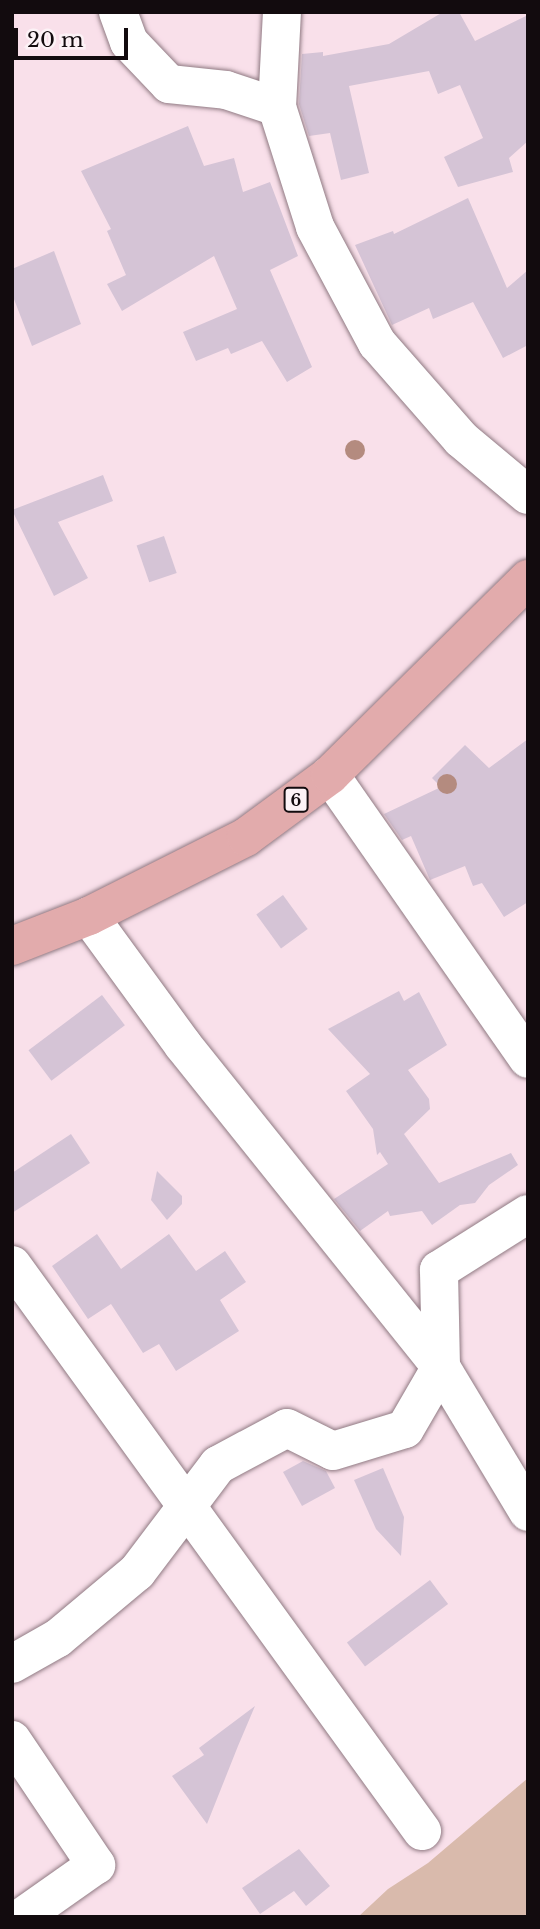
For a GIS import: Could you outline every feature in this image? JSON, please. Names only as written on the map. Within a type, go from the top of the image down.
[{"type":"main road","name":"6","points":[[12,946],[89,916],[246,837],[330,775],[528,579]]},
{"type":"street","points":[[118,12],[129,42],[169,84],[226,90],[277,107]]},
{"type":"street","points":[[282,12],[277,107],[315,227],[377,344],[460,439],[528,495]]},
{"type":"street","points":[[330,775],[528,1059]]},
{"type":"street","points":[[89,916],[183,1045],[442,1367],[528,1512]]},
{"type":"street","points":[[12,1664],[58,1639],[137,1572],[218,1465],[287,1428],[333,1451],[405,1429],[442,1367],[439,1270],[528,1214]]},
{"type":"street","points":[[12,1265],[185,1509],[422,1831]]},
{"type":"street","points":[[12,1740],[96,1865],[22,1917]]},
{"type":"shaded area","points":[[528,1778],[528,1917],[358,1917],[388,1889],[428,1863]]},
{"type":"building","points":[[443,12],[459,12],[475,41],[528,15],[528,141],[509,158],[513,172],[458,187],[444,157],[483,138],[460,85],[438,94],[429,71],[349,86],[369,173],[341,180],[330,133],[309,136],[299,104],[302,54],[323,52],[323,56],[389,44]]},
{"type":"building","points":[[188,126],[204,166],[234,158],[243,192],[270,182],[298,256],[270,270],[312,367],[287,382],[262,341],[231,354],[228,348],[196,361],[183,332],[237,309],[214,256],[122,311],[107,284],[126,275],[107,231],[111,229],[81,171]]},
{"type":"building","points":[[468,198],[507,288],[528,270],[528,345],[503,358],[473,302],[433,319],[429,308],[392,325],[355,245],[393,231],[394,234]]},
{"type":"building","points":[[54,251],[81,324],[32,346],[12,294],[12,269]]},
{"type":"building","points":[[103,475],[113,501],[58,522],[88,578],[54,596],[12,510]]},
{"type":"building","points":[[164,536],[177,573],[149,582],[137,545]]},
{"type":"building","points":[[528,739],[528,902],[504,917],[482,883],[473,886],[465,866],[430,880],[411,836],[402,840],[384,814],[441,787],[432,778],[465,745],[489,768]]},
{"type":"building","points":[[283,895],[308,929],[281,948],[256,914]]},
{"type":"building","points":[[399,991],[404,1001],[419,992],[447,1045],[408,1070],[429,1099],[430,1109],[404,1134],[439,1183],[511,1153],[518,1165],[489,1185],[475,1203],[460,1205],[432,1225],[422,1211],[390,1216],[388,1211],[360,1231],[334,1199],[388,1164],[380,1152],[377,1155],[373,1129],[346,1091],[370,1074],[328,1029]]},
{"type":"building","points":[[102,995],[125,1025],[51,1081],[29,1050]]},
{"type":"building","points":[[71,1134],[90,1163],[12,1213],[12,1173]]},
{"type":"building","points":[[157,1171],[182,1196],[182,1204],[167,1220],[151,1200]]},
{"type":"building","points":[[97,1234],[121,1269],[169,1234],[196,1271],[225,1251],[246,1282],[220,1300],[239,1331],[176,1371],[159,1344],[143,1353],[111,1304],[88,1319],[52,1266]]},
{"type":"building","points":[[303,1461],[326,1471],[335,1488],[302,1506],[283,1472]]},
{"type":"building","points":[[383,1468],[404,1517],[401,1556],[376,1529],[354,1480]]},
{"type":"building","points":[[430,1580],[448,1604],[365,1667],[347,1643]]},
{"type":"building","points":[[255,1706],[207,1824],[172,1776],[204,1755],[199,1748]]},
{"type":"building","points":[[299,1849],[330,1886],[306,1906],[294,1891],[260,1914],[242,1888]]}]
